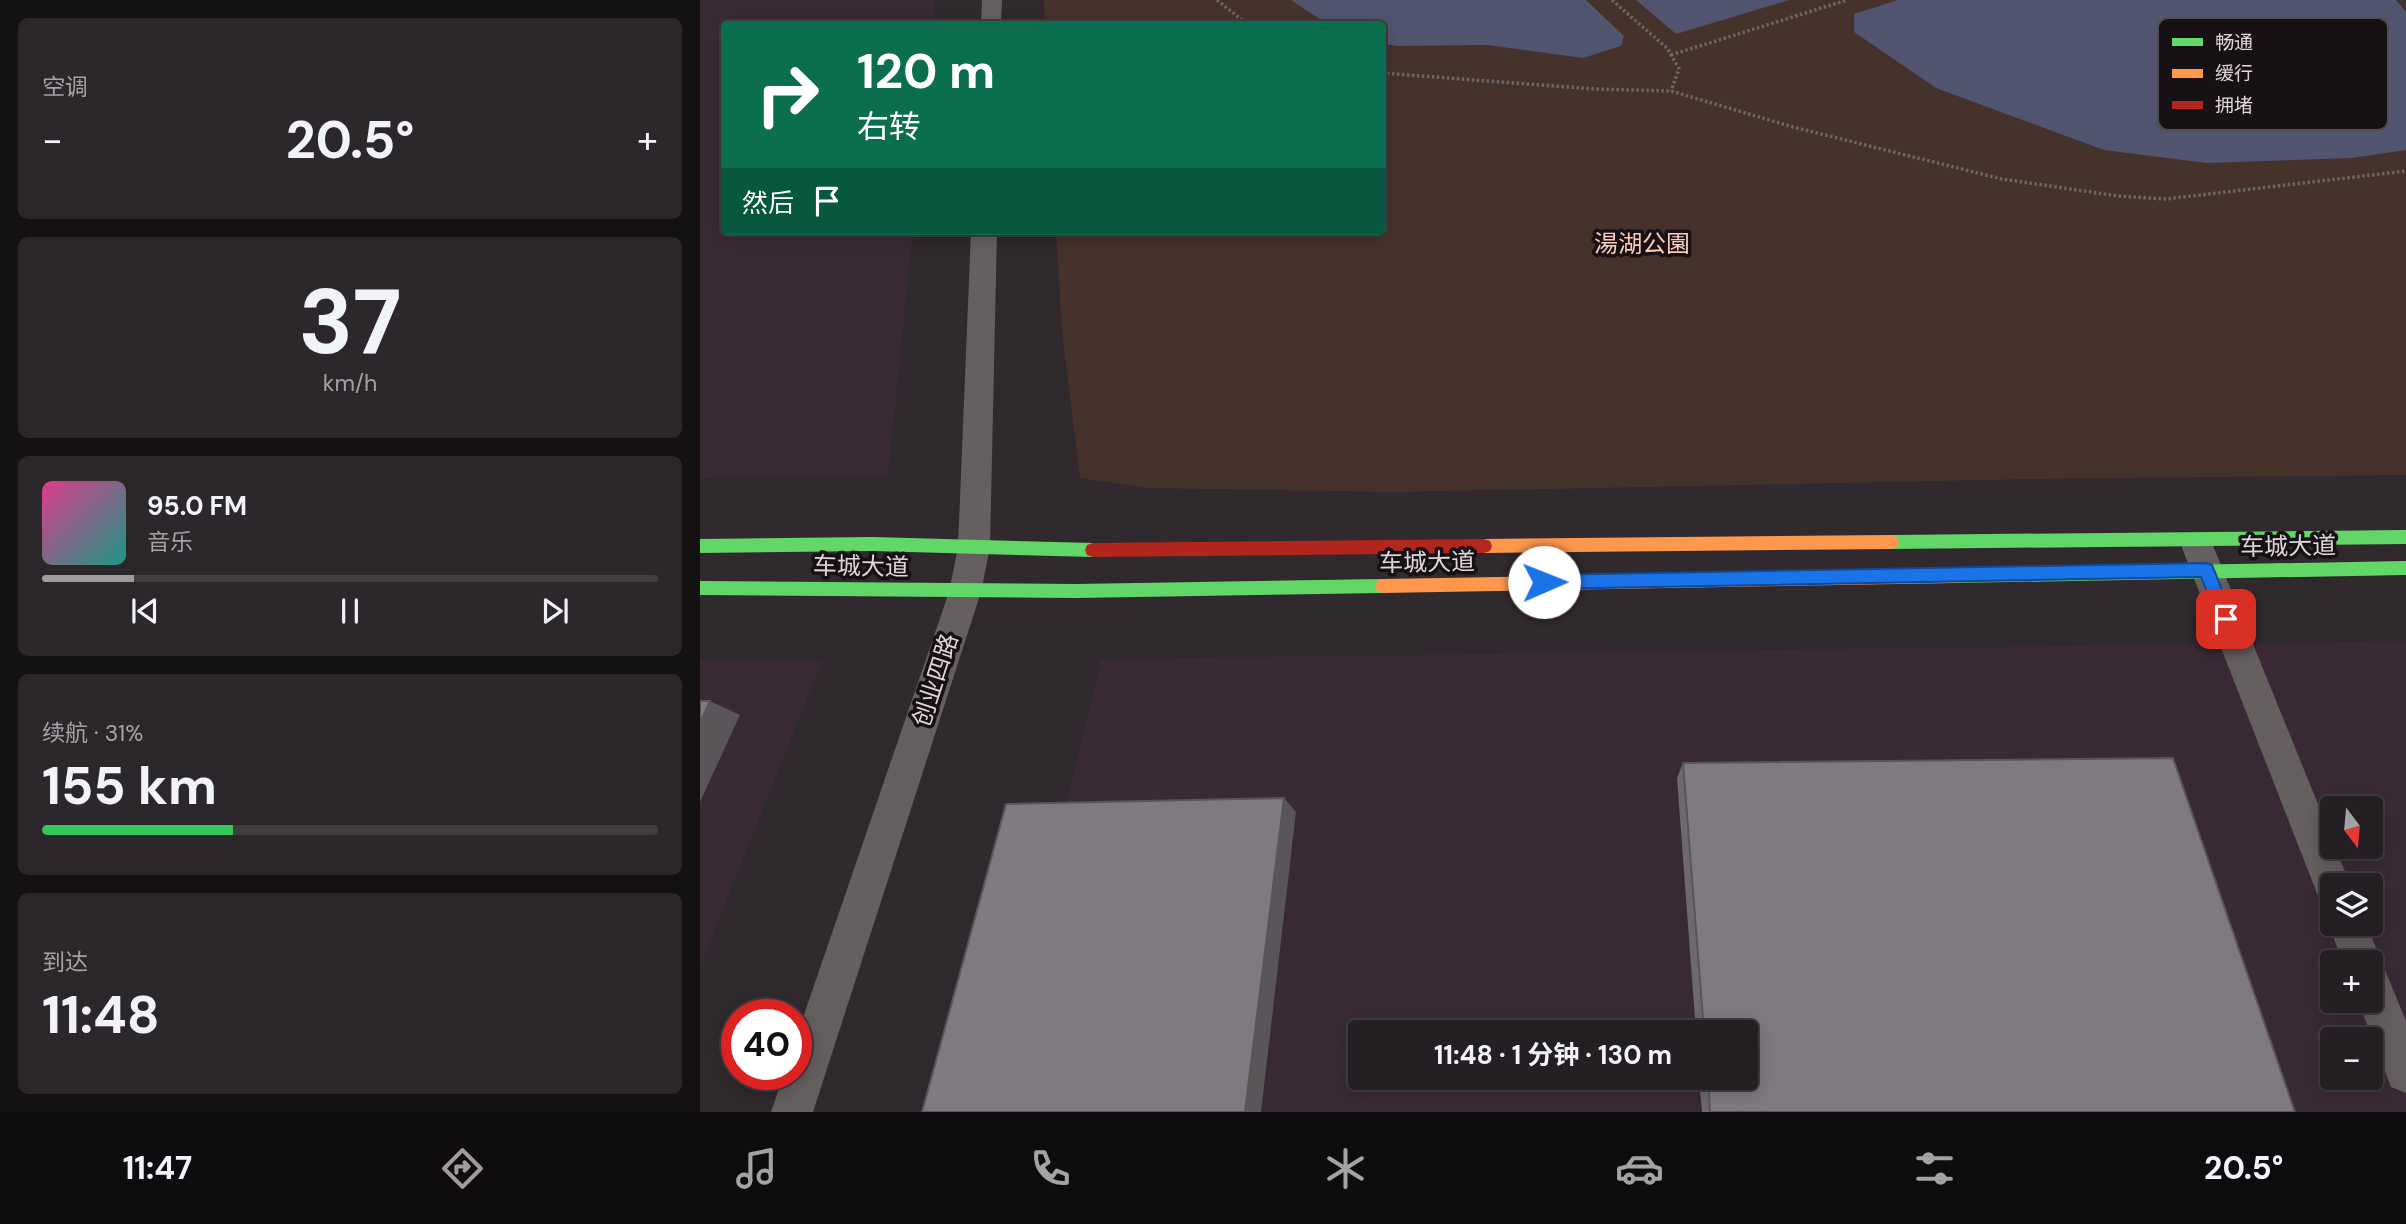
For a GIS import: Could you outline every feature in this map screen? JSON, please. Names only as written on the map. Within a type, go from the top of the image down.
[{"type":"street","points":[[991,21],[992,0]]},
{"type":"street","name":"创业四路","points":[[792,1112],[965,592],[974,547],[984,235]]},
{"type":"street","name":"车城大道","points":[[700,588],[845,587],[965,592],[2200,555],[2406,537]]},
{"type":"street","name":"车城大道","points":[[700,546],[872,544],[1108,550],[2200,555],[2406,568]]},
{"type":"street","points":[[2200,555],[2327,873]]},
{"type":"street","points":[[2382,1013],[2406,1072]]},
{"type":"path","points":[[1217,0],[1243,21]]},
{"type":"path","points":[[1612,0],[1671,55],[1679,69],[1671,92]]},
{"type":"path","points":[[1671,55],[1847,0]]},
{"type":"path","points":[[1386,73],[1671,92],[1694,96],[1793,127],[2002,179],[2118,196],[2166,199],[2406,172]]},
{"type":"shaded area","points":[[700,0],[935,0],[933,21],[721,21],[721,235],[913,235],[888,477],[700,478]]},
{"type":"shaded area","points":[[2406,641],[2406,1112],[993,1112],[1101,659]]},
{"type":"shaded area","points":[[700,661],[822,661],[700,967]]},
{"type":"green space","name":"湯湖公園","points":[[1044,0],[2406,0],[2406,475],[2034,479],[1395,492],[1148,488],[1080,478],[1062,332],[1056,235],[1386,235],[1386,21],[1045,21]]},
{"type":"water","points":[[1291,0],[1586,0],[1624,36],[1621,46],[1583,58],[1487,45],[1397,46],[1386,44],[1386,21],[1322,21]]},
{"type":"water","points":[[1636,0],[1789,0],[1676,34]]},
{"type":"water","points":[[1898,0],[2396,0],[2406,12],[2406,150],[2352,158],[2207,163],[2104,150],[1936,88],[1854,32],[1854,14]]},
{"type":"building","points":[[700,701],[710,701],[700,723]]},
{"type":"building","points":[[2173,758],[2295,1112],[1710,1112],[1709,1090],[1758,1090],[1758,1020],[1703,1020],[1683,763]]},
{"type":"building","points":[[1284,798],[1245,1112],[922,1112],[1006,804]]},
{"type":"traffic: fast","points":[[1891,542],[2406,537]]},
{"type":"traffic: fast","points":[[700,546],[872,544],[1093,550]]},
{"type":"traffic: fast","points":[[1956,576],[2406,568]]},
{"type":"traffic: fast","points":[[700,588],[1076,591],[1383,586]]},
{"type":"traffic: slow","points":[[1484,546],[1891,542]]},
{"type":"traffic: slow","points":[[1383,586],[1956,576]]},
{"type":"traffic: jam","points":[[1093,550],[1484,546]]},
{"type":"route","points":[[1544,582],[2206,570],[2226,619]]}]
